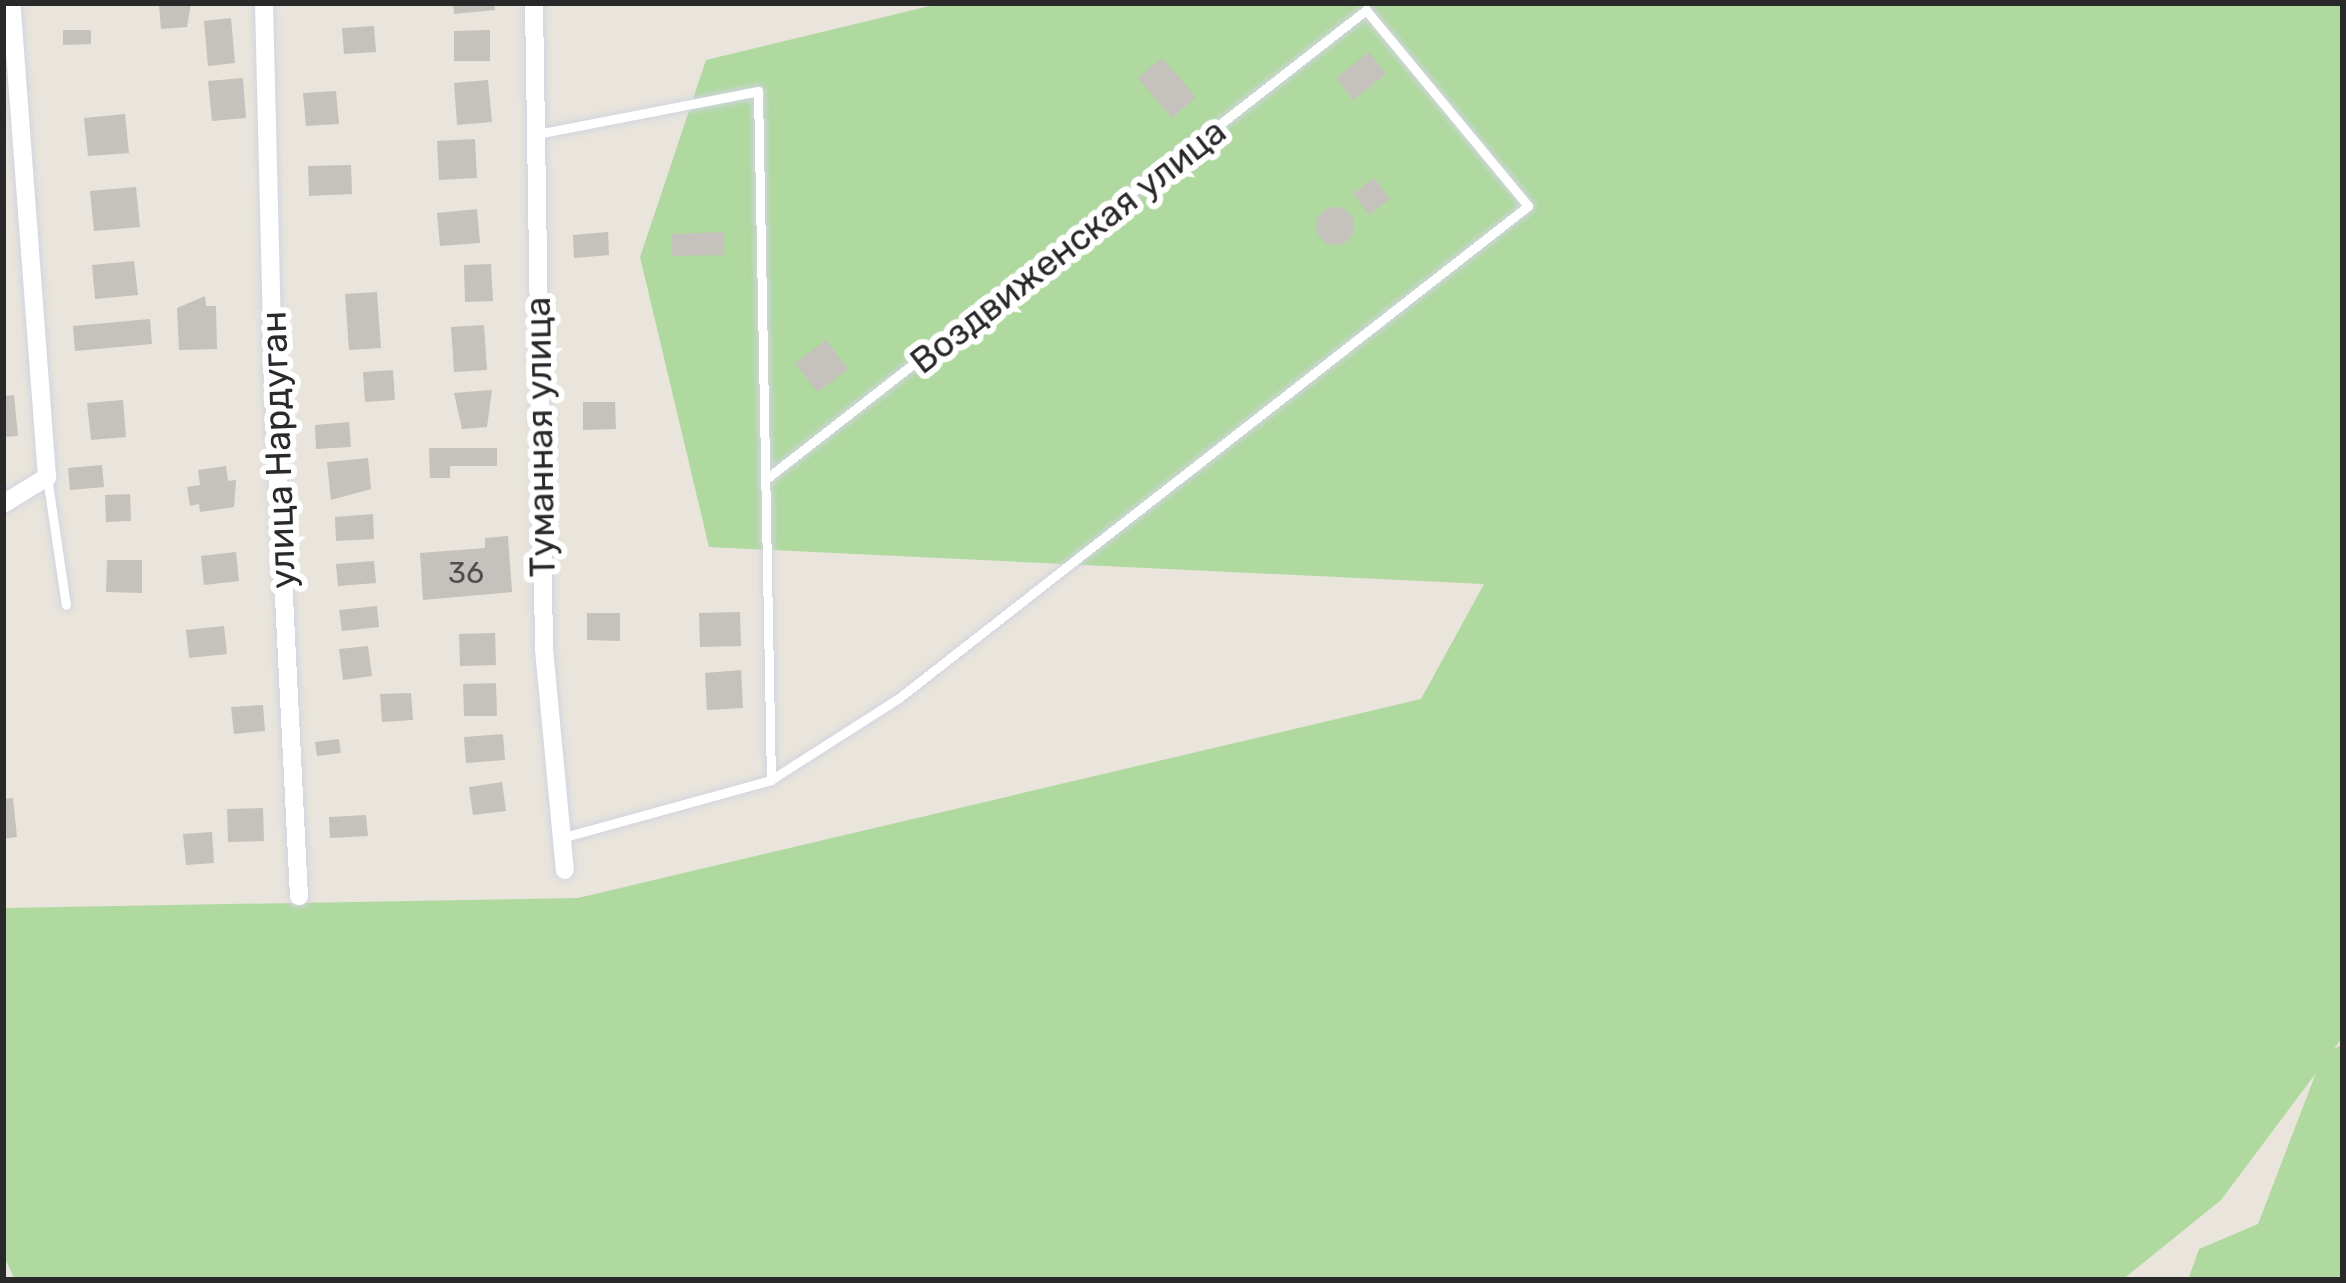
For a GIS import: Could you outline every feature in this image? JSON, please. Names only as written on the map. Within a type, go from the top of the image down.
[{"type":"street","points":[[3,504],[47,477],[11,3]]},
{"type":"street","name":"улица Нардуган","points":[[264,3],[273,378],[299,896]]},
{"type":"street","name":"Туманная улица","points":[[534,3],[544,649],[558,838],[565,870]]},
{"type":"lane","name":"Воздвиженская улица","points":[[766,478],[1366,10],[1528,206],[899,698],[771,781]]},
{"type":"lane","points":[[537,134],[758,92],[771,781],[558,838]]},
{"type":"lane","points":[[47,477],[66,605]]},
{"type":"green space","points":[[942,3],[2343,3],[2343,1036],[2334,1049],[2343,1044],[2343,1280],[2189,1277],[2199,1249],[2258,1224],[2316,1073],[2221,1200],[2122,1280],[15,1280],[3,1254],[4,908],[578,898],[1421,699],[1484,584],[709,547],[640,257],[706,60]]},
{"type":"building","points":[[159,3],[191,3],[187,27],[161,29]]},
{"type":"building","points":[[453,3],[494,3],[495,10],[454,14]]},
{"type":"building","points":[[231,18],[235,63],[208,66],[204,21]]},
{"type":"building","points":[[374,26],[376,52],[344,54],[342,28]]},
{"type":"building","points":[[63,30],[91,30],[91,44],[63,45]]},
{"type":"building","points":[[490,30],[490,61],[454,61],[454,31]]},
{"type":"building","points":[[1369,52],[1386,74],[1353,100],[1336,78]]},
{"type":"building","points":[[1162,58],[1196,97],[1172,118],[1138,78]]},
{"type":"building","points":[[243,78],[246,118],[212,121],[208,81]]},
{"type":"building","points":[[488,80],[492,122],[457,125],[454,83]]},
{"type":"building","points":[[336,91],[339,124],[306,126],[303,93]]},
{"type":"building","points":[[125,114],[129,153],[88,156],[84,118]]},
{"type":"building","points":[[475,139],[477,178],[439,180],[437,141]]},
{"type":"building","points":[[351,165],[352,194],[309,196],[308,166]]},
{"type":"building","points":[[1374,178],[1390,199],[1369,215],[1353,194]]},
{"type":"building","points":[[136,187],[140,227],[94,231],[90,191]]},
{"type":"building","points":[[1335,207],[1348,213],[1354,226],[1348,239],[1335,245],[1322,239],[1316,226],[1322,213]]},
{"type":"building","points":[[477,209],[480,243],[440,246],[437,213]]},
{"type":"building","points":[[608,232],[609,255],[574,258],[573,235]]},
{"type":"building","points":[[723,232],[724,255],[672,256],[672,234]]},
{"type":"building","points":[[134,261],[138,295],[95,299],[92,265]]},
{"type":"building","points":[[491,264],[493,301],[465,302],[464,265]]},
{"type":"building","points":[[377,292],[381,348],[349,350],[345,294]]},
{"type":"building","points":[[205,296],[206,306],[216,306],[217,349],[179,350],[177,308]]},
{"type":"building","points":[[150,319],[152,344],[75,351],[73,326]]},
{"type":"building","points":[[484,325],[487,370],[454,372],[451,327]]},
{"type":"building","points":[[826,340],[848,369],[817,392],[795,363]]},
{"type":"building","points":[[393,370],[395,400],[365,402],[363,372]]},
{"type":"building","points":[[492,390],[487,427],[462,429],[454,393]]},
{"type":"building","points":[[14,395],[18,436],[3,437],[3,396]]},
{"type":"building","points":[[123,400],[126,437],[91,440],[87,403]]},
{"type":"building","points":[[583,402],[615,402],[616,429],[583,430]]},
{"type":"building","points":[[349,422],[351,447],[316,449],[315,425]]},
{"type":"building","points":[[429,448],[497,448],[497,466],[450,466],[450,478],[430,478]]},
{"type":"building","points":[[368,458],[371,489],[331,500],[327,462]]},
{"type":"building","points":[[102,465],[104,487],[70,490],[68,468]]},
{"type":"building","points":[[226,466],[228,481],[236,480],[234,507],[200,512],[199,504],[190,506],[187,487],[200,485],[198,470]]},
{"type":"building","points":[[130,494],[131,521],[106,522],[105,495]]},
{"type":"building","points":[[373,514],[374,539],[336,541],[335,517]]},
{"type":"building","points":[[508,536],[512,592],[423,600],[420,553],[485,548],[485,538]]},
{"type":"building","points":[[236,552],[239,581],[204,585],[201,556]]},
{"type":"building","points":[[107,560],[142,560],[142,593],[106,592]]},
{"type":"building","points":[[374,561],[376,583],[338,586],[336,564]]},
{"type":"building","points":[[377,606],[379,627],[342,631],[339,610]]},
{"type":"building","points":[[740,612],[741,646],[700,647],[699,613]]},
{"type":"building","points":[[587,613],[620,613],[620,641],[587,640]]},
{"type":"building","points":[[224,626],[227,654],[189,658],[186,630]]},
{"type":"building","points":[[495,633],[496,665],[460,666],[459,634]]},
{"type":"building","points":[[368,646],[372,676],[343,680],[339,649]]},
{"type":"building","points":[[741,670],[743,708],[707,710],[705,673]]},
{"type":"building","points":[[496,683],[497,716],[464,716],[463,684]]},
{"type":"building","points":[[411,693],[413,720],[382,722],[380,694]]},
{"type":"building","points":[[263,705],[265,731],[234,734],[231,707]]},
{"type":"building","points":[[503,734],[505,760],[466,763],[464,737]]},
{"type":"building","points":[[339,739],[341,753],[317,756],[315,742]]},
{"type":"building","points":[[502,782],[506,811],[473,815],[469,787]]},
{"type":"building","points":[[13,798],[17,837],[3,839],[3,799]]},
{"type":"building","points":[[263,808],[264,841],[228,842],[227,809]]},
{"type":"building","points":[[366,815],[368,836],[330,838],[329,817]]},
{"type":"building","points":[[212,832],[214,863],[186,865],[183,834]]}]
